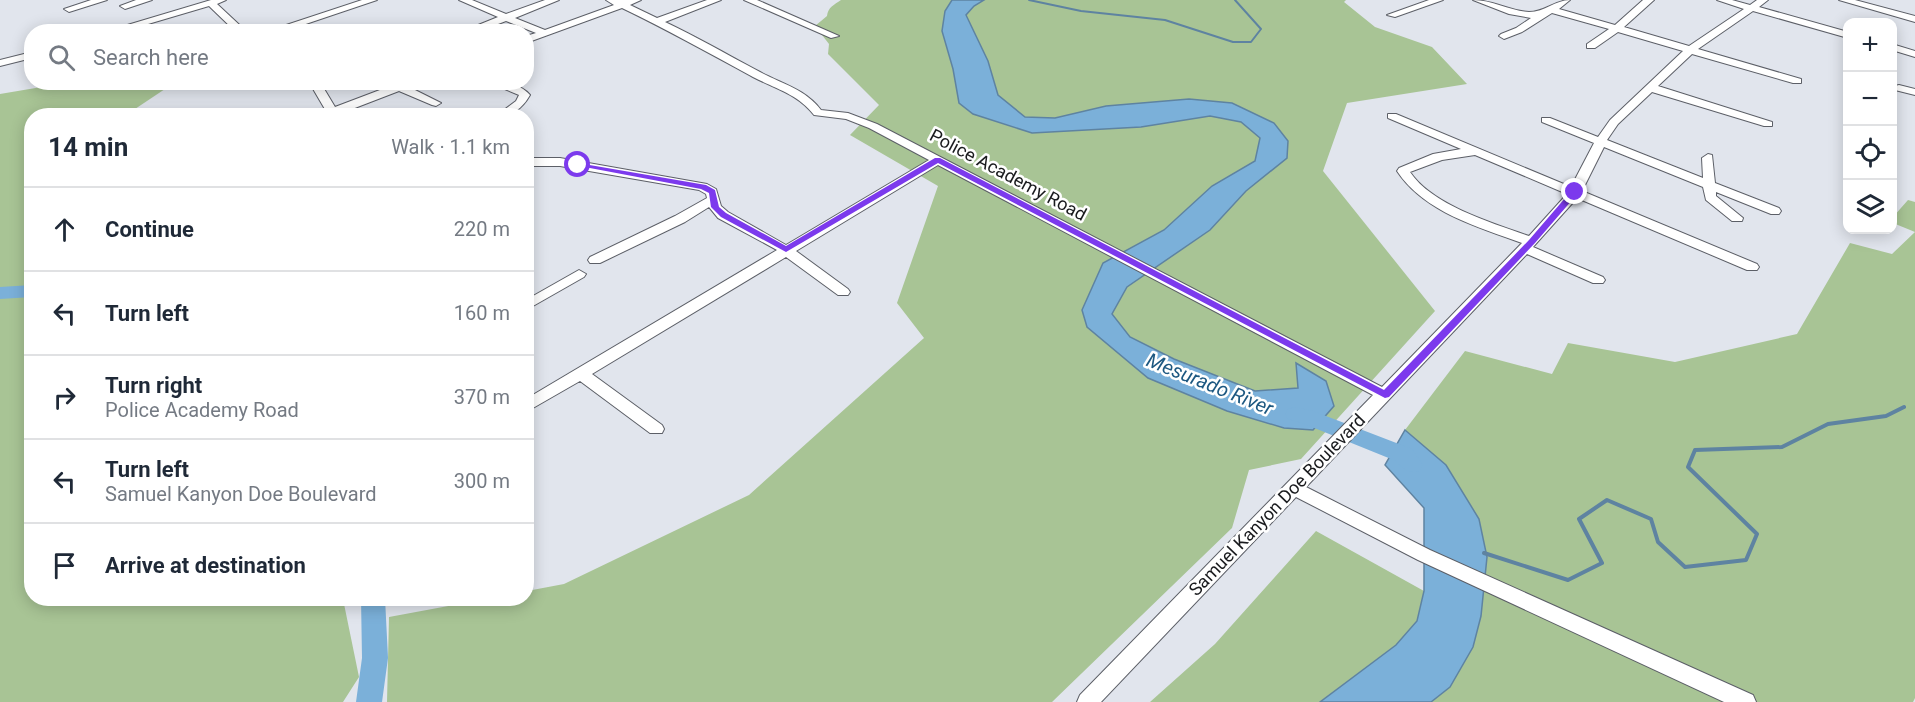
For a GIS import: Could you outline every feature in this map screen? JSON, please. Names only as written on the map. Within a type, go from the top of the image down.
[{"type":"street","points":[[69,9],[102,0]]},
{"type":"street","points":[[125,6],[147,0]]},
{"type":"street","points":[[296,24],[372,0]]},
{"type":"street","points":[[464,0],[524,24]]},
{"type":"street","points":[[486,24],[554,0]]},
{"type":"street","points":[[534,37],[616,2],[636,0]]},
{"type":"street","points":[[658,21],[716,0]]},
{"type":"street","points":[[749,0],[834,36]]},
{"type":"street","points":[[1392,15],[1438,0]]},
{"type":"street","points":[[1478,0],[1517,13],[1540,15]]},
{"type":"street","points":[[1504,36],[1553,10],[1565,0]]},
{"type":"street","points":[[1591,46],[1616,29],[1649,0]]},
{"type":"street","points":[[1722,0],[1843,34]]},
{"type":"street","name":"Samuel Kanyon Doe Boulevard","points":[[1087,702],[1529,245],[1575,192],[1601,141],[1614,122],[1690,50],[1762,0]]},
{"type":"street","points":[[1844,0],[1915,19]]},
{"type":"street","points":[[137,24],[216,1],[235,24]]},
{"type":"street","name":"Police Academy Road","points":[[616,2],[658,21],[769,81],[790,89],[808,100],[818,112],[848,116],[865,122],[1025,205],[1256,329],[1379,401]]},
{"type":"street","points":[[1553,10],[1797,81]]},
{"type":"street","points":[[534,28],[544,33]]},
{"type":"street","points":[[1897,48],[1915,54]]},
{"type":"street","points":[[0,63],[24,57]]},
{"type":"street","points":[[1649,87],[1768,124]]},
{"type":"street","points":[[1899,88],[1915,92]]},
{"type":"street","points":[[317,90],[325,108]]},
{"type":"street","points":[[341,108],[392,90]]},
{"type":"street","points":[[407,90],[436,103]]},
{"type":"street","points":[[513,108],[520,103],[525,95],[518,90]]},
{"type":"street","points":[[1392,116],[1752,267]]},
{"type":"street","points":[[1546,120],[1775,211]]},
{"type":"street","points":[[1480,153],[1460,152],[1421,162],[1403,171],[1406,178],[1429,196],[1457,212],[1598,280]]},
{"type":"street","points":[[1708,158],[1710,197],[1737,218]]},
{"type":"street","points":[[534,402],[937,160]]},
{"type":"street","points":[[534,162],[560,162],[703,187],[712,192],[715,207],[723,215],[786,250],[843,292]]},
{"type":"street","points":[[595,260],[680,219],[712,200]]},
{"type":"street","points":[[534,301],[579,274]]},
{"type":"street","points":[[581,374],[656,429]]},
{"type":"street","points":[[1293,488],[1424,555],[1746,702]]},
{"type":"green space","points":[[841,0],[1346,0],[1344,2],[1375,27],[1432,47],[1467,84],[1347,103],[1323,171],[1435,311],[1301,459],[1249,470],[1232,528],[1052,702],[387,702],[389,617],[448,606],[534,606],[534,590],[564,584],[749,495],[924,338],[897,303],[938,186],[850,135],[879,105],[828,54],[829,44],[815,26],[827,16],[832,6]]},
{"type":"green space","points":[[24,90],[164,90],[136,108],[24,108],[24,606],[344,606],[359,677],[343,702],[0,702],[0,94]]},
{"type":"green space","points":[[1908,200],[1915,202],[1915,232],[1897,225],[1897,212]]},
{"type":"green space","points":[[1915,232],[1915,698],[1913,702],[1431,702],[1450,687],[1487,557],[1479,519],[1446,465],[1405,430],[1465,351],[1552,374],[1568,343],[1675,362],[1797,334],[1850,243],[1892,254]]},
{"type":"green space","points":[[1316,531],[1424,591],[1417,621],[1396,645],[1320,702],[1150,702],[1215,644]]},
{"type":"water","points":[[952,0],[984,0],[966,15],[988,61],[998,95],[1025,117],[1055,118],[1106,106],[1189,99],[1232,103],[1274,123],[1288,141],[1287,158],[1246,191],[1210,230],[1127,287],[1112,314],[1130,337],[1174,359],[1255,391],[1298,388],[1296,363],[1326,381],[1334,406],[1313,430],[1284,428],[1227,411],[1148,378],[1087,327],[1082,310],[1103,263],[1164,230],[1212,186],[1255,161],[1260,138],[1241,122],[1210,116],[1141,127],[1032,133],[973,114],[959,103],[953,69],[942,31],[945,11]]},
{"type":"water","points":[[1405,430],[1446,465],[1479,519],[1487,557],[1481,616],[1473,647],[1450,687],[1431,702],[1320,702],[1396,645],[1417,621],[1424,591],[1424,508],[1385,465]]},
{"type":"waterway","points":[[1029,0],[1081,11],[1165,20],[1233,42],[1251,42],[1261,29],[1235,0]]},
{"type":"waterway","points":[[0,293],[24,292]]},
{"type":"waterway","points":[[1484,553],[1568,580],[1602,563],[1579,519],[1607,500],[1651,519],[1658,542],[1685,567],[1746,560],[1757,534],[1688,467],[1695,450],[1782,447],[1828,424],[1886,416],[1904,407]]},
{"type":"waterway","name":"Mesurado River","points":[[1295,414],[1306,416],[1404,455],[1412,465]]},
{"type":"waterway","points":[[369,702],[375,658],[373,606]]},
{"type":"route","points":[[578,165],[703,187],[712,192],[715,207],[723,215],[786,250],[937,160],[1385,395],[1532,242],[1575,192]]}]
